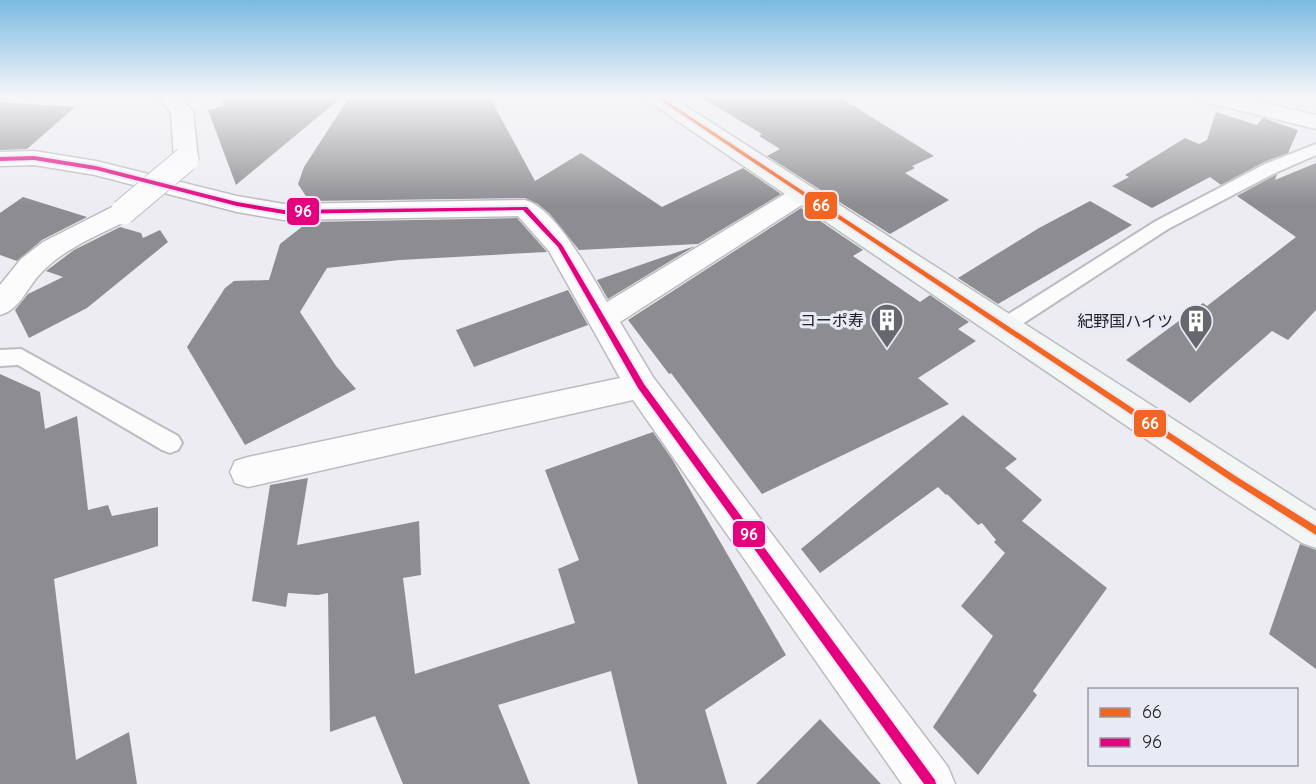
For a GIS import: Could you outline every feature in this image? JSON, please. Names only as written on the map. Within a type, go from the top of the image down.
[{"type":"street","points":[[0,305],[31,266],[53,248],[123,212],[186,159],[184,133]]},
{"type":"street","points":[[711,133],[1316,531]]},
{"type":"street","points":[[0,159],[34,158],[96,168],[237,204],[284,212],[525,208],[560,246],[641,386],[931,784]]},
{"type":"street","points":[[602,320],[802,194]]},
{"type":"street","points":[[248,472],[641,386]]},
{"type":"lane","points":[[1003,327],[1162,225],[1271,168],[1316,149]]},
{"type":"lane","points":[[0,358],[21,357],[170,443]]},
{"type":"building","points":[[0,133],[46,133],[27,149],[0,150]]},
{"type":"building","points":[[216,133],[299,133],[236,185]]},
{"type":"building","points":[[326,133],[509,133],[535,181],[581,153],[662,207],[743,168],[781,194],[698,244],[579,250],[550,214],[538,204],[525,198],[309,201],[298,184],[304,167]]},
{"type":"building","points":[[760,133],[897,133],[934,156],[912,166],[915,168],[905,173],[949,200],[890,234],[767,156],[780,149],[759,136],[762,134]]},
{"type":"building","points":[[1209,133],[1297,133],[1288,153],[1264,162],[1221,185],[1210,177],[1152,208],[1112,186],[1129,177],[1125,175],[1185,138],[1199,144],[1207,140]]},
{"type":"building","points":[[1316,163],[1316,310],[1288,340],[1272,331],[1190,403],[1126,360],[1203,303],[1207,306],[1296,237],[1237,196],[1277,174],[1275,180]]},
{"type":"building","points":[[23,197],[87,217],[42,240],[17,261],[0,255],[0,213]]},
{"type":"building","points":[[1090,201],[1132,225],[998,304],[958,278],[1039,228]]},
{"type":"building","points":[[801,208],[863,250],[853,256],[920,302],[930,295],[969,322],[958,329],[976,341],[918,378],[949,404],[762,494],[628,320]]},
{"type":"building","points":[[517,218],[547,252],[400,260],[327,268],[300,312],[336,366],[356,389],[245,445],[187,347],[225,288],[234,281],[269,280],[280,244],[308,222]]},
{"type":"building","points":[[120,227],[141,233],[143,238],[160,230],[168,242],[87,308],[29,338],[15,310],[28,294],[63,277],[46,271],[74,250]]},
{"type":"building","points":[[695,246],[608,299],[597,280]]},
{"type":"building","points":[[568,290],[588,325],[474,367],[456,330]]},
{"type":"building","points":[[0,374],[40,392],[45,429],[77,416],[88,510],[108,505],[112,516],[158,507],[158,546],[54,579],[76,760],[129,732],[137,784],[0,784]]},
{"type":"building","points":[[963,415],[1017,459],[1005,468],[1042,500],[1022,521],[1107,588],[1033,691],[1037,695],[978,775],[933,727],[993,636],[961,606],[1005,553],[994,542],[996,540],[982,523],[978,525],[938,487],[820,573],[801,549]]},
{"type":"building","points":[[653,432],[672,459],[786,655],[705,710],[727,784],[638,784],[611,671],[498,705],[530,784],[403,784],[375,716],[330,732],[328,593],[318,595],[288,593],[286,607],[252,601],[270,485],[308,478],[297,545],[419,521],[421,575],[403,578],[415,674],[575,623],[558,569],[579,560],[545,470]]},
{"type":"building","points":[[1300,544],[1316,550],[1316,669],[1269,634]]},
{"type":"building","points":[[820,719],[881,784],[756,784]]},
{"type":"transit line","name":"66","points":[[711,133],[1316,531]]},
{"type":"transit line","name":"96","points":[[0,159],[34,158],[96,168],[237,204],[284,212],[525,208],[560,246],[641,386],[931,784]]},
{"type":"place","name":"コーポ寿","points":[[887,349]]},
{"type":"place","name":"紀野国ハイツ","points":[[1196,350]]}]
